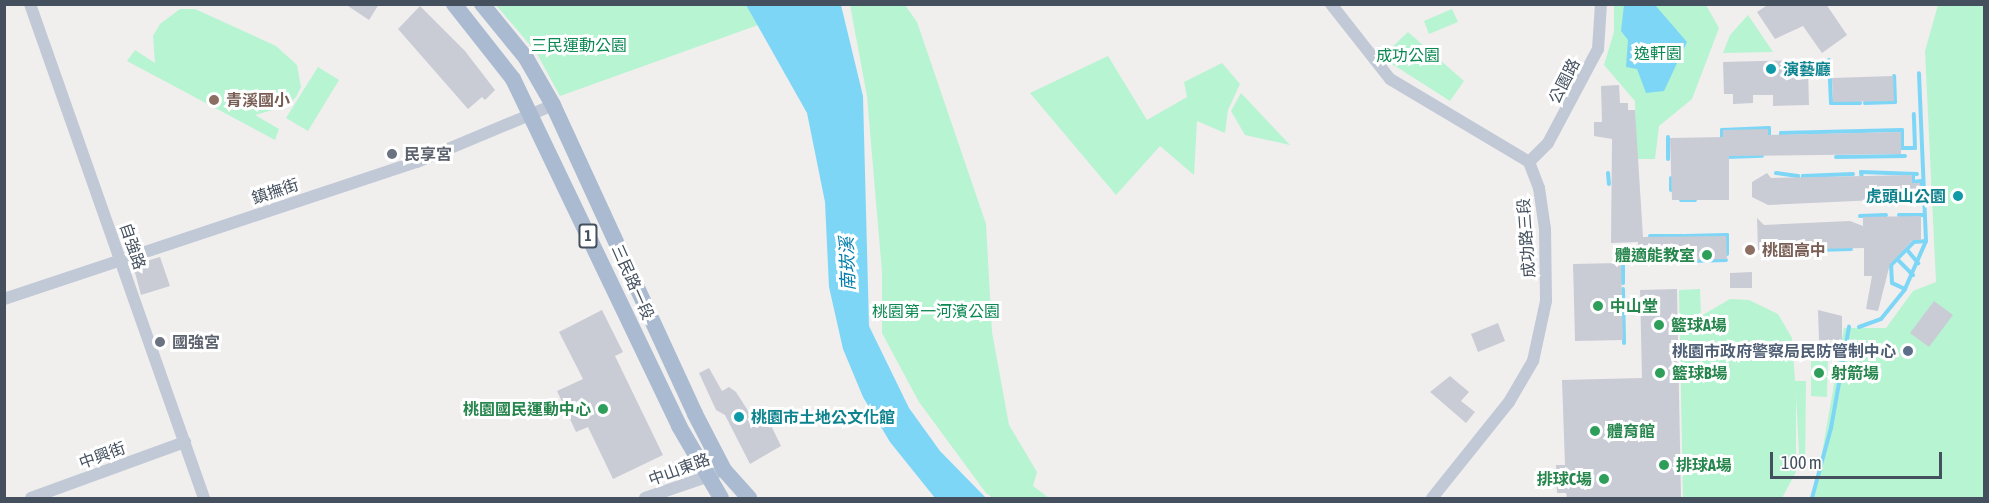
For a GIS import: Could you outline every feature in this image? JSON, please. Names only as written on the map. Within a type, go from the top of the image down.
[{"type":"main road","name":"三民路一段","points":[[454,4],[494,49],[531,112],[705,478],[722,498]]},
{"type":"main road","name":"三民路一段","points":[[482,4],[526,58],[553,105],[724,470],[749,498]]},
{"type":"street","name":"自強路","points":[[30,4],[204,498]]},
{"type":"street","points":[[1331,4],[1390,79],[1529,162]]},
{"type":"street","name":"公園路","points":[[1529,162],[1548,143],[1598,49],[1601,4]]},
{"type":"street","name":"鎮撫街","points":[[4,299],[417,162],[531,112],[553,105]]},
{"type":"street","name":"成功路三段","points":[[1432,498],[1509,402],[1529,370],[1544,329],[1545,229],[1529,162]]},
{"type":"street","name":"中興街","points":[[31,498],[184,442]]},
{"type":"street","name":"中山東路","points":[[645,498],[724,470]]},
{"type":"green space","name":"三民運動公園","points":[[496,5],[746,5],[758,25],[560,96],[536,52]]},
{"type":"green space","name":"桃園第一河濱公園","points":[[850,5],[905,5],[917,22],[986,224],[992,332],[1009,425],[1037,472],[1033,486],[1049,498],[993,498],[986,493],[919,402],[882,333],[882,272],[867,96]]},
{"type":"green space","name":"逸軒園","points":[[1614,5],[1706,5],[1719,28],[1692,99],[1659,126],[1655,159],[1636,159],[1635,101],[1604,65],[1614,32]]},
{"type":"green space","name":"虎頭山公園","points":[[1938,5],[1984,5],[1984,498],[1814,498],[1844,328],[1886,328],[1913,291],[1936,282],[1925,51]]},
{"type":"green space","points":[[180,9],[195,9],[276,46],[297,65],[301,87],[296,97],[287,106],[255,115],[279,129],[275,140],[127,61],[135,50],[155,63],[153,36],[160,24]]},
{"type":"green space","points":[[1452,9],[1458,22],[1429,34],[1424,21]]},
{"type":"green space","points":[[1748,15],[1773,52],[1723,53],[1730,35]]},
{"type":"green space","name":"成功公園","points":[[1408,32],[1464,81],[1450,101],[1392,64],[1386,53]]},
{"type":"green space","points":[[1108,56],[1147,120],[1187,97],[1184,82],[1222,63],[1240,84],[1228,110],[1225,133],[1197,121],[1194,175],[1160,146],[1116,195],[1030,93]]},
{"type":"green space","points":[[318,67],[339,80],[308,131],[286,118]]},
{"type":"green space","points":[[1241,93],[1290,145],[1245,135],[1231,111]]},
{"type":"green space","points":[[1700,289],[1701,316],[1730,299],[1749,300],[1778,314],[1792,338],[1795,381],[1806,381],[1805,469],[1800,470],[1796,395],[1796,472],[1782,498],[1683,498],[1679,290]]},
{"type":"green space","name":"射箭場","points":[[1811,350],[1828,350],[1827,397],[1811,396]]},
{"type":"water","name":"南崁溪","points":[[746,5],[841,5],[863,96],[869,326],[909,408],[940,451],[986,498],[935,498],[890,442],[863,397],[843,349],[829,287],[825,202],[807,113]]},
{"type":"water","points":[[1624,5],[1655,5],[1687,42],[1664,91],[1646,93],[1637,69],[1626,67],[1628,40],[1621,31]]},
{"type":"building","points":[[345,4],[379,4],[369,20]]},
{"type":"building","points":[[1769,4],[1826,4],[1847,35],[1822,53],[1803,26],[1775,39],[1757,12]]},
{"type":"building","points":[[420,6],[465,51],[495,90],[485,100],[482,97],[468,109],[398,29]]},
{"type":"building","points":[[1804,60],[1804,68],[1808,68],[1809,105],[1773,106],[1773,95],[1753,95],[1753,103],[1733,104],[1733,94],[1724,94],[1723,62]]},
{"type":"building","points":[[1893,76],[1894,101],[1833,102],[1832,78]]},
{"type":"building","points":[[1619,85],[1620,103],[1628,103],[1628,110],[1635,110],[1643,237],[1726,236],[1727,259],[1638,261],[1638,242],[1611,243],[1612,139],[1594,136],[1594,122],[1602,122],[1601,86]]},
{"type":"building","points":[[1768,129],[1768,135],[1901,132],[1901,154],[1729,156],[1729,200],[1672,200],[1670,138],[1723,137],[1723,130]]},
{"type":"building","points":[[1767,173],[1771,178],[1912,175],[1912,183],[1920,183],[1921,198],[1768,205],[1752,197],[1752,182]]},
{"type":"building","points":[[1921,216],[1921,240],[1913,240],[1890,264],[1878,311],[1866,309],[1872,276],[1864,276],[1864,248],[1758,250],[1757,218],[1764,225],[1850,221],[1863,226],[1863,217]]},
{"type":"building","points":[[160,257],[170,286],[141,295],[133,265]]},
{"type":"building","name":"中山堂","points":[[1621,263],[1623,340],[1575,341],[1573,264]]},
{"type":"building","points":[[1752,272],[1752,288],[1730,288],[1730,273]]},
{"type":"building","points":[[1677,289],[1681,498],[1567,498],[1566,493],[1557,493],[1556,465],[1565,465],[1562,380],[1642,378],[1640,290]]},
{"type":"building","points":[[1934,301],[1953,315],[1929,347],[1910,333]]},
{"type":"building","name":"桃園國民運動中心","points":[[602,310],[623,352],[615,356],[663,455],[613,479],[588,427],[576,432],[557,391],[583,379],[559,332]]},
{"type":"building","points":[[1818,310],[1842,316],[1842,340],[1819,340]]},
{"type":"building","points":[[1498,323],[1505,341],[1478,352],[1471,334]]},
{"type":"building","name":"桃園市土地公文化館","points":[[709,368],[722,391],[729,387],[736,392],[754,420],[766,415],[781,446],[750,464],[725,415],[716,410],[699,373]]},
{"type":"building","points":[[1450,376],[1469,392],[1461,401],[1475,412],[1466,423],[1430,392]]},
{"type":"waterway","points":[[1829,60],[1831,103],[1860,103]]},
{"type":"waterway","points":[[1859,327],[1881,319],[1905,289],[1926,241],[1919,73]]},
{"type":"waterway","points":[[1865,103],[1895,102],[1894,76]]},
{"type":"waterway","points":[[1781,139],[1781,133],[1902,130],[1902,148],[1915,148],[1914,114]]},
{"type":"waterway","points":[[1722,142],[1722,130],[1769,128],[1769,139]]},
{"type":"waterway","points":[[1668,137],[1668,159]]},
{"type":"waterway","points":[[1726,157],[1762,156]]},
{"type":"waterway","points":[[1836,157],[1905,156]]},
{"type":"waterway","points":[[1862,179],[1861,172],[1917,174]]},
{"type":"waterway","points":[[1608,173],[1609,184]]},
{"type":"waterway","points":[[1776,173],[1798,176],[1798,180]]},
{"type":"waterway","points":[[1803,182],[1803,176],[1853,174]]},
{"type":"waterway","points":[[1913,174],[1913,182],[1921,181],[1922,186]]},
{"type":"waterway","points":[[1671,178],[1671,190]]},
{"type":"waterway","points":[[1895,199],[1924,199]]},
{"type":"waterway","points":[[1681,200],[1695,200]]},
{"type":"waterway","points":[[1878,200],[1889,200]]},
{"type":"waterway","points":[[1860,216],[1886,215]]},
{"type":"waterway","points":[[1899,215],[1925,215]]},
{"type":"waterway","points":[[1685,236],[1727,235],[1727,254]]},
{"type":"waterway","points":[[1650,236],[1683,236]]},
{"type":"waterway","points":[[1905,289],[1892,283],[1891,265],[1914,242],[1926,241]]},
{"type":"waterway","points":[[1779,251],[1851,249]]},
{"type":"waterway","points":[[1908,251],[1918,263]]},
{"type":"waterway","points":[[1654,262],[1726,260]]},
{"type":"waterway","points":[[1899,261],[1913,275]]},
{"type":"waterway","points":[[1623,262],[1623,283]]},
{"type":"waterway","points":[[1623,289],[1624,343]]},
{"type":"waterway","points":[[1812,498],[1831,428],[1849,327]]},
{"type":"place","name":"演藝廳","points":[[1771,69]]},
{"type":"place","name":"青溪國小","points":[[214,100]]},
{"type":"place","name":"民享宮","points":[[392,154]]},
{"type":"place","name":"虎頭山公園","points":[[1958,196]]},
{"type":"place","name":"桃園高中","points":[[1750,250]]},
{"type":"place","name":"體適能教室","points":[[1707,255]]},
{"type":"place","name":"中山堂","points":[[1598,306]]},
{"type":"place","name":"籃球A場","points":[[1659,325]]},
{"type":"place","name":"國強宮","points":[[160,342]]},
{"type":"place","name":"桃園市政府警察局民防管制中心","points":[[1908,351]]},
{"type":"place","name":"籃球B場","points":[[1660,373]]},
{"type":"place","name":"射箭場","points":[[1819,373]]},
{"type":"place","name":"桃園國民運動中心","points":[[603,409]]},
{"type":"place","name":"桃園市土地公文化館","points":[[739,417]]},
{"type":"place","name":"體育館","points":[[1595,431]]},
{"type":"place","name":"排球A場","points":[[1664,465]]},
{"type":"place","name":"排球C場","points":[[1604,479]]}]
